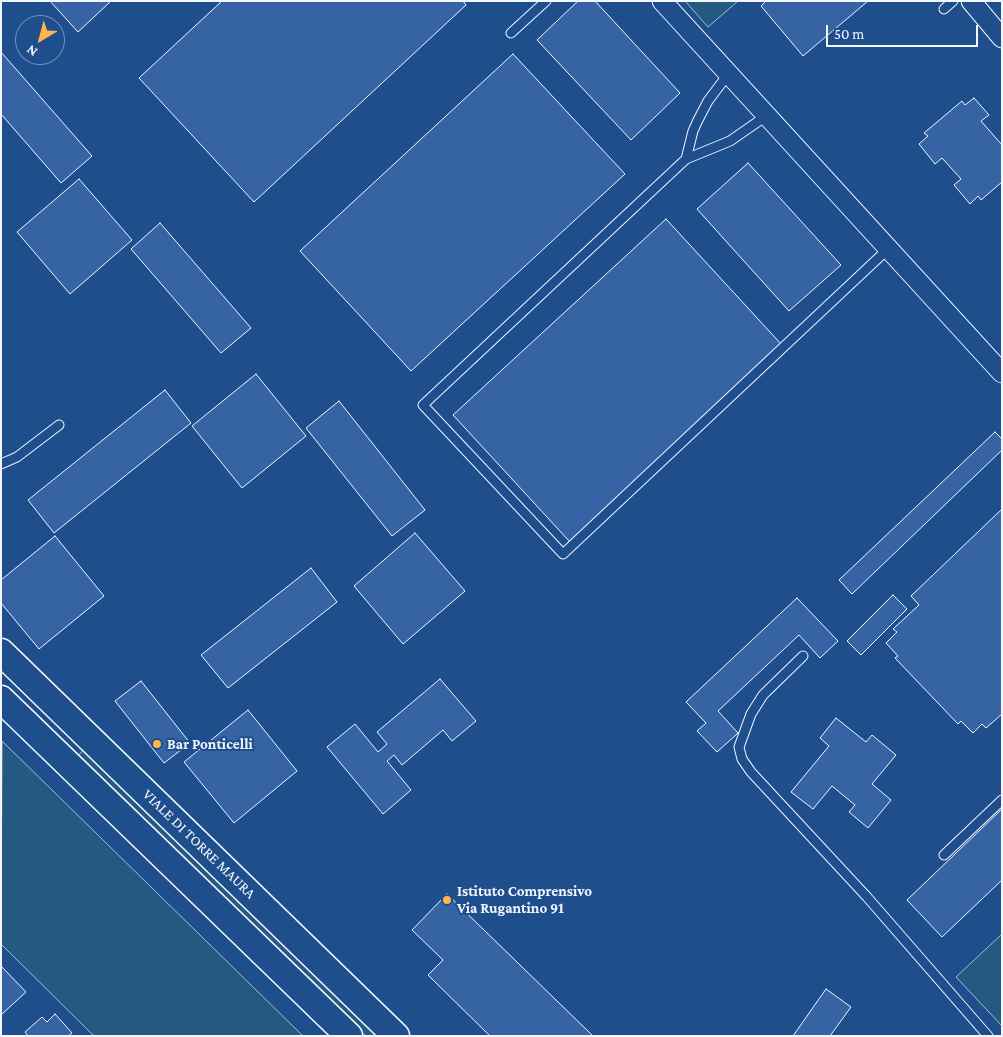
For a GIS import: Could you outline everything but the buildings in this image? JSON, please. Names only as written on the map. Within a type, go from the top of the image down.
[{"type":"street","points":[[662,1],[1002,373]]},
{"type":"street","points":[[971,1],[1002,38]]},
{"type":"street","name":"VIALE DI TORRE MAURA","points":[[1,652],[396,1036]]},
{"type":"street","points":[[6,707],[349,1036]]},
{"type":"lane","points":[[511,33],[546,1]]},
{"type":"lane","points":[[944,9],[953,1]]},
{"type":"lane","points":[[686,159],[693,131],[698,120],[708,101],[728,73]]},
{"type":"lane","points":[[766,116],[730,141],[686,159],[423,405],[563,554],[889,248]]},
{"type":"lane","points":[[1,464],[17,457],[59,425]]},
{"type":"lane","points":[[803,656],[762,695],[751,714],[740,747],[742,759],[751,772],[867,897],[988,1036]]},
{"type":"lane","points":[[944,855],[1002,800]]},
{"type":"shaded area","points":[[685,1],[738,1],[708,27]]},
{"type":"shaded area","points":[[2,741],[303,1036],[94,1036],[1,944]]},
{"type":"shaded area","points":[[84,750],[378,1036],[366,1036],[77,756]]},
{"type":"shaded area","points":[[1002,934],[1002,1026],[956,977]]},
{"type":"place","name":"Bar Ponticelli","points":[[157,744]]},
{"type":"place","name":"Istituto Comprensivo Via Rugantino 91","points":[[447,900]]}]
